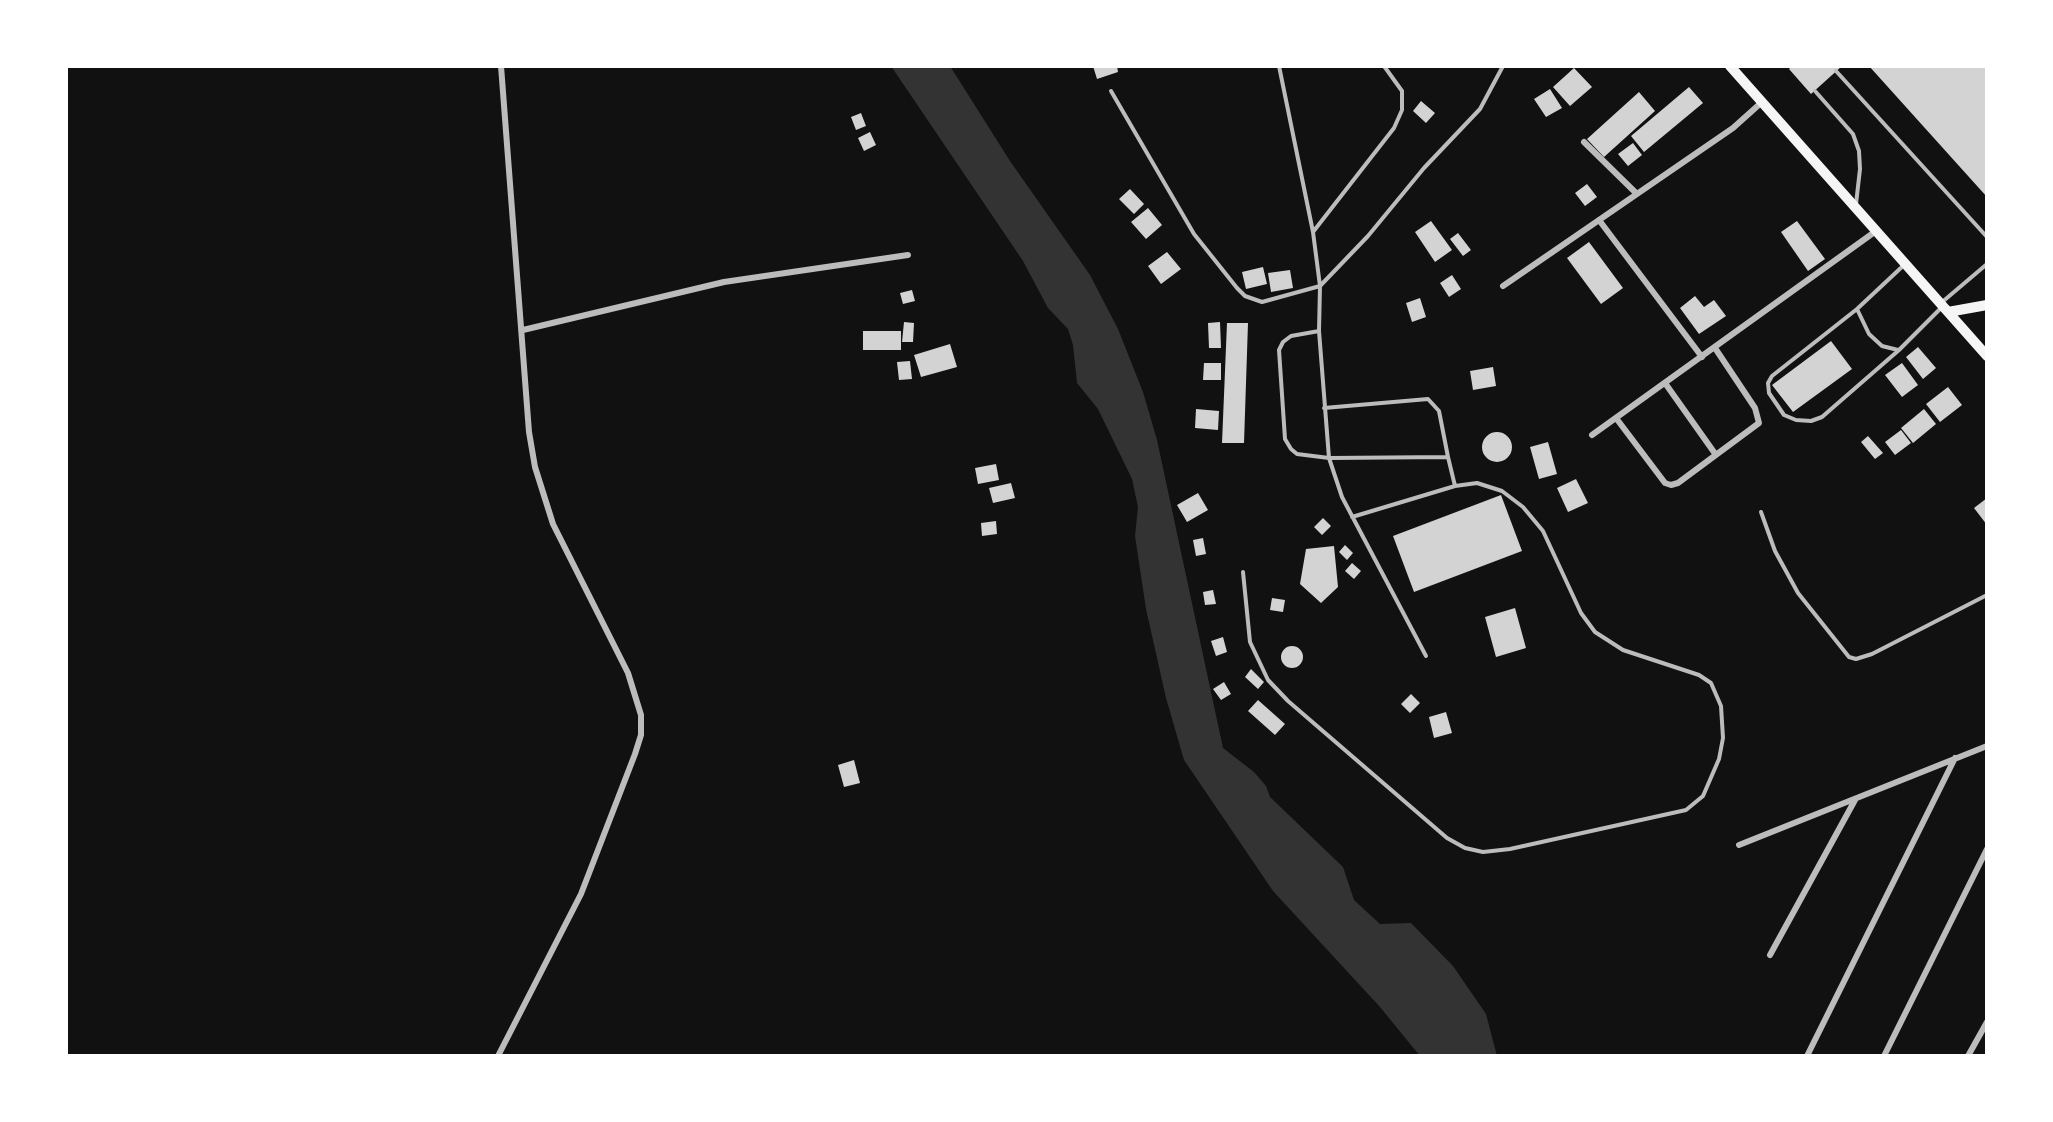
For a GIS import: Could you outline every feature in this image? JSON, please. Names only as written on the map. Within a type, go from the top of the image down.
[{"type":"main road","points":[[1730,66],[1904,265],[1986,352]]},
{"type":"main road","points":[[1944,307],[1987,305]]},
{"type":"street","points":[[498,1056],[581,894],[641,735],[641,715],[628,673],[564,546],[542,495],[530,432],[501,66]]},
{"type":"street","points":[[1503,286],[1733,128],[1762,102]]},
{"type":"street","points":[[1584,142],[1637,194]]},
{"type":"street","points":[[1599,220],[1702,357]]},
{"type":"street","points":[[1592,435],[1876,231]]},
{"type":"street","points":[[523,330],[723,282],[908,255]]},
{"type":"street","points":[[1616,418],[1667,484],[1678,483],[1756,426],[1759,418],[1715,348]]},
{"type":"street","points":[[1665,383],[1716,455]]},
{"type":"street","points":[[1739,845],[1987,746]]},
{"type":"street","points":[[1807,1056],[1955,758]]},
{"type":"street","points":[[1770,955],[1856,800]]},
{"type":"street","points":[[1884,1056],[1987,849]]},
{"type":"street","points":[[1968,1056],[1987,1022]]},
{"type":"lane","points":[[1280,66],[1313,232],[1320,286],[1319,331],[1329,458],[1352,517],[1426,656]]},
{"type":"lane","points":[[1313,232],[1395,128],[1402,110],[1402,91],[1384,66]]},
{"type":"lane","points":[[1111,91],[1194,234],[1245,296],[1262,302],[1320,286],[1368,236],[1424,168],[1480,109],[1503,66]]},
{"type":"lane","points":[[1836,71],[1987,237]]},
{"type":"lane","points":[[1815,91],[1853,134],[1859,151],[1860,169],[1856,208]]},
{"type":"lane","points":[[1904,265],[1857,309],[1772,376],[1768,383],[1770,393],[1784,415],[1796,420],[1811,421],[1822,417],[1899,350],[1987,264]]},
{"type":"lane","points":[[1857,309],[1869,334],[1882,346],[1899,350]]},
{"type":"lane","points":[[1319,331],[1291,336],[1283,342],[1279,350],[1285,439],[1297,454],[1329,458],[1448,457]]},
{"type":"lane","points":[[1324,408],[1428,399],[1439,411],[1455,486]]},
{"type":"lane","points":[[1243,572],[1250,642],[1268,680],[1288,701],[1446,838],[1465,848],[1482,852],[1510,849],[1674,813],[1695,805],[1703,796],[1719,759],[1723,738],[1721,706],[1712,683],[1699,675],[1623,650],[1595,632],[1581,614],[1543,531],[1523,507],[1490,485],[1477,483],[1455,486],[1352,517]]},
{"type":"lane","points":[[1761,512],[1775,551],[1798,593],[1849,657],[1856,659],[1872,654],[1987,595]]},
{"type":"shaded area","points":[[891,66],[950,66],[1010,161],[1090,275],[1118,329],[1143,392],[1157,440],[1223,748],[1254,772],[1266,786],[1270,797],[1343,867],[1354,900],[1380,924],[1411,923],[1453,966],[1486,1014],[1497,1056],[1420,1056],[1380,1007],[1273,891],[1184,760],[1166,698],[1146,609],[1135,536],[1138,507],[1132,479],[1098,409],[1077,383],[1073,345],[1068,329],[1048,308],[1023,261]]},
{"type":"building","points":[[1093,66],[1117,66],[1118,72],[1097,79]]},
{"type":"building","points":[[1792,66],[1842,66],[1811,94],[1789,69]]},
{"type":"building","points":[[1869,66],[1987,66],[1987,197]]},
{"type":"building","points":[[1574,68],[1592,87],[1570,106],[1553,87]]},
{"type":"building","points":[[1689,87],[1703,103],[1644,152],[1631,136]]},
{"type":"building","points":[[1550,89],[1562,108],[1546,117],[1534,99]]},
{"type":"building","points":[[1639,92],[1655,111],[1604,157],[1587,139]]},
{"type":"building","points":[[1421,101],[1435,113],[1426,123],[1413,111]]},
{"type":"building","points":[[861,113],[866,126],[856,130],[851,117]]},
{"type":"building","points":[[870,132],[876,145],[864,151],[858,138]]},
{"type":"building","points":[[1633,143],[1642,155],[1628,166],[1618,154]]},
{"type":"building","points":[[1587,184],[1597,197],[1585,206],[1575,193]]},
{"type":"building","points":[[1130,189],[1144,204],[1134,214],[1119,199]]},
{"type":"building","points":[[1148,208],[1162,225],[1146,239],[1131,222]]},
{"type":"building","points":[[1431,221],[1452,250],[1435,262],[1415,232]]},
{"type":"building","points":[[1797,221],[1825,259],[1808,271],[1781,232]]},
{"type":"building","points":[[1458,233],[1471,250],[1463,256],[1450,239]]},
{"type":"building","points":[[1589,242],[1623,288],[1601,304],[1567,258]]},
{"type":"building","points":[[1167,252],[1181,269],[1161,284],[1148,266]]},
{"type":"building","points":[[1263,267],[1267,284],[1246,289],[1242,272]]},
{"type":"building","points":[[1290,270],[1293,288],[1271,292],[1268,273]]},
{"type":"building","points":[[1452,275],[1461,289],[1449,297],[1440,283]]},
{"type":"building","points":[[912,290],[915,301],[903,304],[900,293]]},
{"type":"building","points":[[1695,296],[1704,307],[1714,300],[1726,316],[1699,334],[1680,308]]},
{"type":"building","points":[[1420,298],[1426,317],[1412,322],[1406,303]]},
{"type":"building","points":[[904,322],[914,323],[913,342],[902,342]]},
{"type":"building","points":[[1220,322],[1221,348],[1209,348],[1208,323]]},
{"type":"building","points":[[1227,323],[1248,323],[1244,443],[1222,443]]},
{"type":"building","points":[[863,331],[901,331],[901,350],[863,350]]},
{"type":"building","points":[[1831,341],[1852,369],[1793,412],[1772,385]]},
{"type":"building","points":[[950,344],[957,367],[921,377],[914,355]]},
{"type":"building","points":[[1918,347],[1936,368],[1923,379],[1906,357]]},
{"type":"building","points":[[910,361],[912,379],[899,380],[897,362]]},
{"type":"building","points":[[1204,363],[1221,363],[1221,380],[1203,380]]},
{"type":"building","points":[[1902,363],[1918,385],[1902,397],[1885,375]]},
{"type":"building","points":[[1493,367],[1496,386],[1473,390],[1470,371]]},
{"type":"building","points":[[1948,387],[1962,405],[1940,422],[1926,404]]},
{"type":"building","points":[[1196,409],[1219,411],[1218,430],[1195,428]]},
{"type":"building","points":[[1924,409],[1936,424],[1913,443],[1901,428]]},
{"type":"building","points":[[1901,430],[1911,443],[1895,455],[1885,442]]},
{"type":"building","points":[[1497,432],[1508,436],[1512,447],[1508,458],[1497,462],[1486,458],[1482,447],[1486,436]]},
{"type":"building","points":[[1868,436],[1883,453],[1875,459],[1861,442]]},
{"type":"building","points":[[1548,442],[1557,474],[1539,479],[1530,447]]},
{"type":"building","points":[[996,464],[999,480],[978,484],[975,468]]},
{"type":"building","points":[[1576,479],[1588,503],[1568,512],[1557,488]]},
{"type":"building","points":[[1011,483],[1015,498],[993,503],[989,488]]},
{"type":"building","points":[[1198,493],[1208,510],[1187,522],[1177,505]]},
{"type":"building","points":[[1501,495],[1522,551],[1414,592],[1393,536]]},
{"type":"building","points":[[1987,498],[1987,525],[1974,508]]},
{"type":"building","points":[[1323,518],[1331,526],[1322,535],[1314,527]]},
{"type":"building","points":[[996,521],[997,534],[982,536],[981,523]]},
{"type":"building","points":[[1203,538],[1206,554],[1196,556],[1193,540]]},
{"type":"building","points":[[1345,545],[1353,553],[1347,560],[1339,552]]},
{"type":"building","points":[[1334,546],[1338,587],[1321,603],[1300,584],[1306,549]]},
{"type":"building","points":[[1352,563],[1361,571],[1354,579],[1345,571]]},
{"type":"building","points":[[1213,590],[1216,604],[1205,605],[1203,592]]},
{"type":"building","points":[[1272,598],[1285,600],[1283,612],[1270,610]]},
{"type":"building","points":[[1515,608],[1526,648],[1496,657],[1485,617]]},
{"type":"building","points":[[1223,637],[1227,652],[1216,656],[1211,641]]},
{"type":"building","points":[[1292,646],[1300,649],[1303,657],[1300,665],[1292,668],[1284,665],[1281,657],[1284,649]]},
{"type":"building","points":[[1251,669],[1264,682],[1258,689],[1245,677]]},
{"type":"building","points":[[1224,682],[1231,694],[1221,700],[1213,689]]},
{"type":"building","points":[[1411,694],[1420,703],[1410,713],[1401,704]]},
{"type":"building","points":[[1258,700],[1285,724],[1275,735],[1248,711]]},
{"type":"building","points":[[1446,712],[1452,733],[1434,738],[1429,717]]},
{"type":"building","points":[[854,760],[860,783],[844,787],[838,765]]}]
